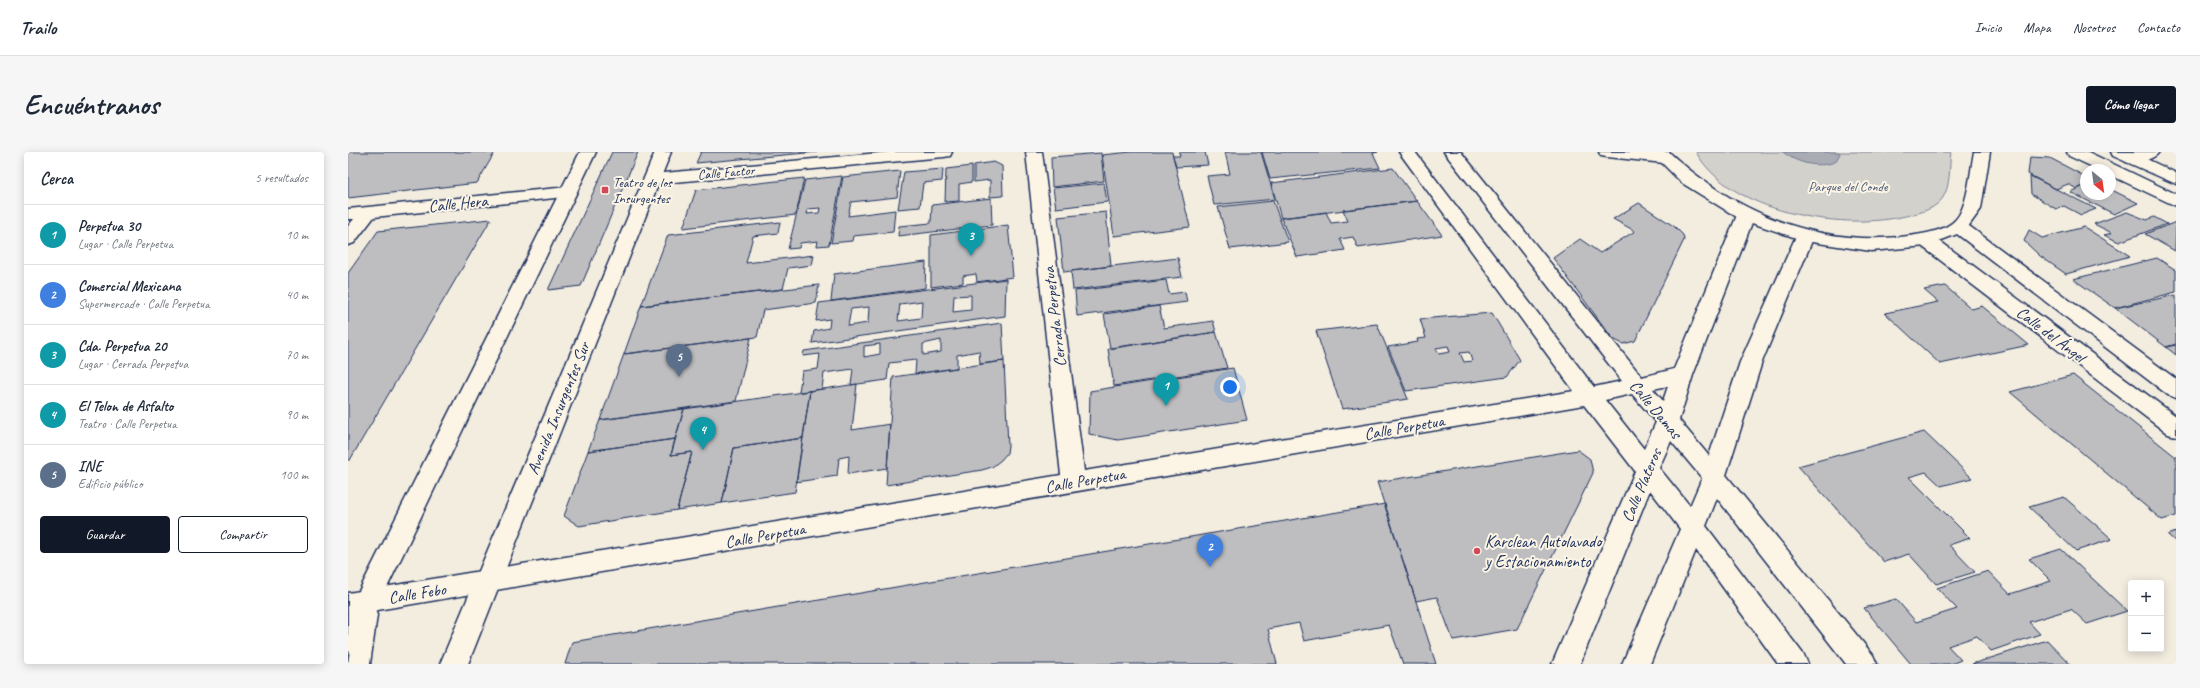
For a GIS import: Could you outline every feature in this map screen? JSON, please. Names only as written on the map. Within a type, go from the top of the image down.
[{"type":"street","points":[[348,640],[358,603],[588,152]]},
{"type":"street","name":"Avenida Insurgentes Sur","points":[[454,664],[486,582],[663,152]]},
{"type":"street","name":"Calle Factor","points":[[653,179],[944,152]]},
{"type":"street","name":"Cerrada Perpetua","points":[[1034,152],[1074,482]]},
{"type":"street","points":[[1406,152],[1589,396],[1693,527],[1794,664]]},
{"type":"street","name":"Calle Damas","points":[[1452,152],[1475,184],[1667,422],[1714,477],[1863,664]]},
{"type":"street","points":[[1607,152],[1661,155],[1688,179],[1746,215],[1805,236],[1871,245],[1926,240],[1959,227],[1972,209],[1982,152]]},
{"type":"street","points":[[2075,152],[2176,201]]},
{"type":"street","points":[[2125,155],[2151,152]]},
{"type":"street","points":[[2125,155],[2176,179]]},
{"type":"street","name":"Calle Hera","points":[[348,214],[568,192]]},
{"type":"street","points":[[348,239],[368,212]]},
{"type":"street","name":"Calle Plateros","points":[[1566,664],[1648,470],[1667,422],[1682,375],[1746,215]]},
{"type":"street","name":"Calle del Ángel","points":[[1959,227],[2176,390]]},
{"type":"street","points":[[1636,664],[1714,477],[1751,362],[1805,236]]},
{"type":"street","name":"Calle del Ángel","points":[[1926,240],[2176,428]]},
{"type":"street","name":"Calle Perpetua","points":[[486,582],[1589,396],[1682,375]]},
{"type":"street","name":"Calle Febo","points":[[358,603],[486,582]]},
{"type":"lane","points":[[358,603],[358,664]]},
{"type":"green space","name":"Parque del Conde","points":[[1696,152],[1951,152],[1947,189],[1942,199],[1934,206],[1912,215],[1901,217],[1848,221],[1818,218],[1788,212],[1759,203],[1734,190],[1712,173]]},
{"type":"shaded area","points":[[1783,152],[1839,152],[1840,154],[1835,162],[1815,165],[1802,162]]},
{"type":"building","points":[[348,152],[495,152],[477,183],[348,198]]},
{"type":"building","points":[[612,152],[638,152],[581,286],[548,290]]},
{"type":"building","points":[[701,152],[817,152],[696,163]]},
{"type":"building","points":[[1131,152],[1172,152],[1190,227],[1114,236],[1102,155]]},
{"type":"building","points":[[1179,152],[1205,152],[1208,165],[1176,167],[1173,156],[1180,156]]},
{"type":"building","points":[[1225,152],[1261,152],[1275,199],[1214,205],[1207,176],[1230,174]]},
{"type":"building","points":[[1262,152],[1378,152],[1373,153],[1380,168],[1270,179]]},
{"type":"building","points":[[1101,153],[1104,181],[1052,187],[1051,157]]},
{"type":"building","points":[[2030,157],[2050,158],[2080,174],[2080,188],[2077,189],[2068,184],[2056,189],[2028,174]]},
{"type":"building","points":[[994,162],[1002,166],[1003,196],[990,197],[990,180],[974,182],[974,165]]},
{"type":"building","points":[[972,166],[972,182],[959,184],[959,201],[945,202],[946,169]]},
{"type":"building","points":[[1393,168],[1417,201],[1281,218],[1271,183]]},
{"type":"building","points":[[943,169],[942,181],[923,183],[920,207],[898,209],[904,172]]},
{"type":"building","points":[[900,171],[897,197],[851,202],[848,216],[895,210],[893,232],[853,236],[852,241],[831,243],[843,177]]},
{"type":"building","points":[[842,176],[829,245],[817,246],[818,241],[800,243],[799,248],[788,249],[805,180]],"holes":[[[820,208],[819,213],[807,214],[808,209]]]},
{"type":"building","points":[[2030,176],[2096,209],[2081,215],[2064,206],[2056,209],[2031,194]]},
{"type":"building","points":[[804,178],[796,215],[683,228],[696,190]]},
{"type":"building","points":[[1104,183],[1107,202],[1056,208],[1053,188]]},
{"type":"building","points":[[2080,188],[2080,197],[2070,192]]},
{"type":"building","points":[[2116,192],[2138,203],[2114,214],[2086,200],[2116,200]]},
{"type":"building","points":[[991,198],[992,225],[898,236],[899,226],[931,223],[932,205]]},
{"type":"building","points":[[1273,201],[1288,242],[1230,249],[1218,207]]},
{"type":"building","points":[[1417,201],[1442,235],[1358,248],[1353,237],[1340,239],[1345,250],[1297,257],[1281,218],[1326,212],[1331,223],[1348,221],[1343,210]]},
{"type":"building","points":[[1639,203],[1675,227],[1683,235],[1684,240],[1635,341],[1623,344],[1613,339],[1553,258],[1580,239],[1600,253],[1635,231],[1613,219]]},
{"type":"building","points":[[1106,212],[1111,266],[1064,272],[1058,217]]},
{"type":"building","points":[[2127,212],[2147,220],[2154,217],[2167,224],[2119,242],[2104,235],[2112,233],[2094,224]]},
{"type":"building","points":[[491,219],[350,460],[348,460],[348,273],[378,231]]},
{"type":"building","points":[[780,222],[778,233],[753,236],[746,263],[814,255],[812,265],[788,268],[783,289],[641,306],[668,235]]},
{"type":"building","points":[[2176,222],[2175,251],[2145,234]]},
{"type":"building","points":[[1008,225],[1013,277],[977,282],[976,274],[963,276],[963,283],[931,287],[931,235],[963,231],[963,238],[972,237],[971,230]]},
{"type":"building","points":[[2084,227],[2130,256],[2066,274],[2040,256],[2024,241],[2029,230],[2042,238]]},
{"type":"building","points":[[1178,258],[1182,277],[1073,290],[1071,271]]},
{"type":"building","points":[[2157,258],[2176,270],[2176,292],[2115,308],[2073,279]]},
{"type":"building","points":[[926,262],[925,288],[831,301],[834,274]]},
{"type":"building","points":[[1006,279],[1005,316],[812,343],[814,331],[829,328],[830,319],[816,321],[819,303]],"holes":[[[971,295],[971,310],[953,312],[954,296]],[[922,301],[921,318],[898,321],[900,304]],[[869,307],[868,323],[848,326],[851,309]]]},
{"type":"building","points":[[1166,280],[1169,294],[1185,292],[1187,302],[1077,316],[1075,291]]},
{"type":"building","points":[[819,285],[816,303],[763,310],[757,337],[624,354],[641,306]]},
{"type":"building","points":[[1945,286],[1972,309],[1982,306],[2029,345],[1940,364],[1885,313],[1938,302],[1924,290]]},
{"type":"building","points":[[2176,295],[2176,344],[2166,347],[2115,308]]},
{"type":"building","points":[[1159,306],[1164,328],[1213,321],[1216,332],[1110,348],[1104,314]]},
{"type":"building","points":[[1492,313],[1520,360],[1507,377],[1406,391],[1388,347],[1418,342],[1417,339],[1426,338],[1420,319]],"holes":[[[1448,346],[1450,352],[1439,354],[1436,348]],[[1469,352],[1472,361],[1464,362],[1460,353]]]},
{"type":"building","points":[[1002,323],[1004,361],[980,364],[979,351],[957,355],[957,368],[915,374],[916,360],[889,363],[887,380],[851,385],[853,369],[824,373],[822,389],[799,392],[802,371],[818,369],[820,354],[803,356],[804,351]],"holes":[[[941,340],[941,352],[923,355],[923,344]],[[880,344],[880,354],[864,357],[864,346]]]},
{"type":"building","points":[[1377,324],[1408,399],[1342,409],[1316,331]]},
{"type":"building","points":[[1216,332],[1227,368],[1114,386],[1108,349]]},
{"type":"building","points":[[751,338],[736,401],[600,420],[624,354]]},
{"type":"building","points":[[2176,345],[2176,355],[2166,347]]},
{"type":"building","points":[[1004,361],[1008,446],[1007,453],[1001,460],[992,467],[982,470],[886,485],[893,377]]},
{"type":"building","points":[[1233,368],[1247,420],[1118,440],[1089,434],[1090,391]]},
{"type":"building","points":[[2073,375],[2176,457],[2176,516],[2162,520],[2010,392]]},
{"type":"building","points":[[857,384],[852,430],[890,424],[887,468],[848,474],[849,456],[839,458],[837,476],[796,482],[810,391]]},
{"type":"building","points":[[810,391],[803,438],[734,448],[722,503],[677,510],[692,452],[671,455],[684,409]]},
{"type":"building","points":[[684,409],[675,439],[588,451],[600,420]]},
{"type":"building","points":[[1924,432],[1972,478],[1941,486],[1926,472],[1909,477],[1970,538],[1949,545],[1975,572],[1936,584],[1909,554],[1884,562],[1798,466]]},
{"type":"building","points":[[803,438],[795,492],[722,503],[734,448]]},
{"type":"building","points":[[675,439],[671,455],[692,452],[677,510],[579,526],[564,516],[588,451]]},
{"type":"building","name":"Karclean Autolavado y Estacionamiento","points":[[1578,450],[1590,459],[1593,473],[1517,629],[1453,640],[1437,597],[1416,601],[1377,482]]},
{"type":"building","points":[[2064,497],[2112,539],[2076,551],[2029,507]]},
{"type":"building","points":[[1385,504],[1436,664],[1403,664],[1389,625],[1304,641],[1299,623],[1268,629],[1277,664],[565,664],[572,642]]},
{"type":"building","points":[[2176,532],[2176,542],[2168,535]]},
{"type":"building","points":[[2061,549],[2127,611],[2087,624],[2071,609],[2029,622],[2040,634],[1991,651],[1977,636],[1948,646],[1961,660],[1951,664],[1911,664],[1864,608],[1896,599],[1916,622],[1957,609],[1937,588],[1988,571],[2010,594],[2051,581],[2029,559]]},
{"type":"building","points":[[2047,640],[2070,664],[1972,664]]},
{"type":"place","name":"Teatro de los Insurgentes","points":[[605,190]]},
{"type":"place","name":"Cda. Perpetua 20","points":[[971,256]]},
{"type":"place","name":"INE","points":[[679,377]]},
{"type":"place","name":"Perpetua 30","points":[[1166,406]]},
{"type":"place","name":"El Telon de Asfalto","points":[[703,450]]},
{"type":"place","name":"Karclean Autolavado y Estacionamiento","points":[[1477,551]]},
{"type":"place","name":"Comercial Mexicana","points":[[1210,567]]}]
